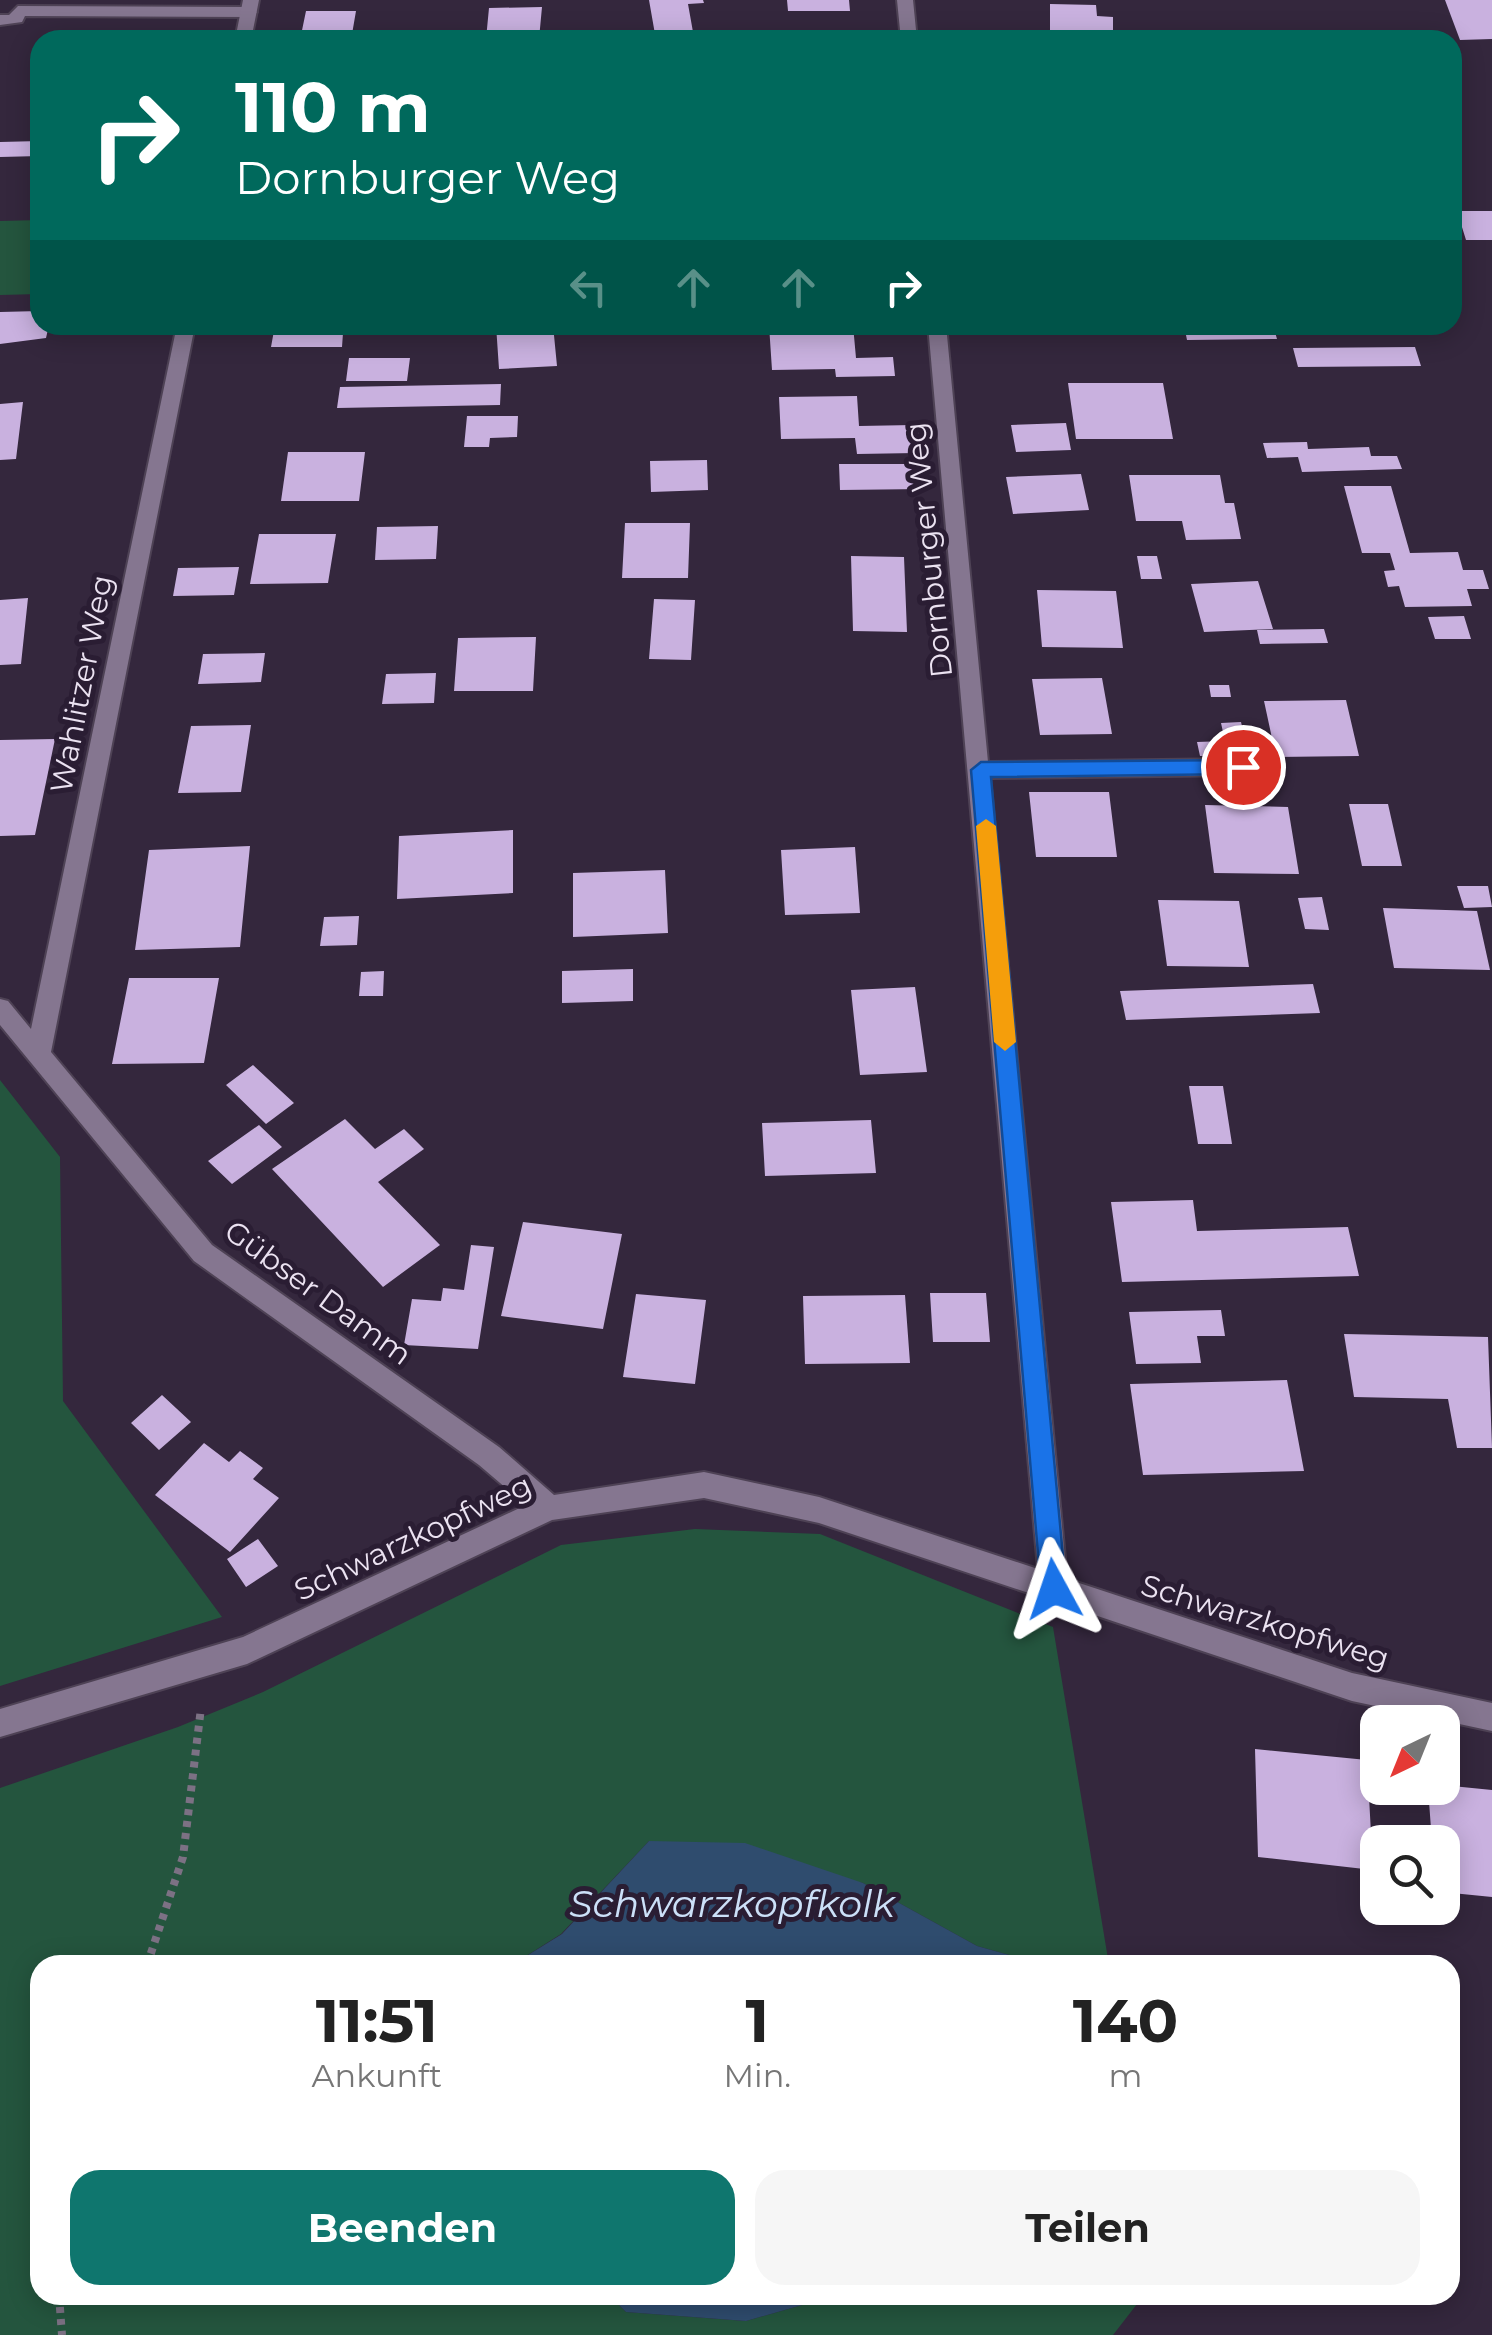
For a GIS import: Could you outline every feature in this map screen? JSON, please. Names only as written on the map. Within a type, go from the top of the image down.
[{"type":"street","points":[[905,0],[908,30]]},
{"type":"street","points":[[0,20],[16,20],[18,12],[250,6]]},
{"type":"street","name":"Wahlitzer Weg","points":[[38,1054],[184,335]]},
{"type":"street","name":"Dornburger Weg","points":[[938,335],[1054,1589]]},
{"type":"street","points":[[981,770],[1243,767]]},
{"type":"street","name":"Gübser Damm","points":[[0,1008],[203,1253],[489,1456],[550,1508]]},
{"type":"street","name":"Schwarzkopfweg","points":[[0,1724],[247,1650],[550,1508],[704,1486],[819,1510],[1352,1688],[1492,1717]]},
{"type":"path","points":[[150,1955],[182,1857],[206,1664]]},
{"type":"path","points":[[60,2305],[62,2335]]},
{"type":"green space","points":[[30,220],[30,294],[0,295],[0,221]]},
{"type":"green space","points":[[0,1080],[60,1157],[63,1401],[222,1617],[0,1686]]},
{"type":"green space","points":[[695,1529],[820,1534],[1053,1627],[1107,1955],[1009,1955],[977,1946],[863,1883],[649,1841],[561,1934],[528,1955],[30,1955],[30,2305],[619,2305],[626,2312],[746,2321],[802,2305],[1136,2305],[1113,2335],[0,2335],[0,1788],[178,1727],[263,1692],[561,1545]]},
{"type":"water","name":"Schwarzkopfkolk","points":[[649,1841],[745,1843],[863,1883],[977,1946],[1009,1955],[528,1955],[562,1934]]},
{"type":"water","points":[[619,2305],[802,2305],[746,2321],[626,2312]]},
{"type":"building","points":[[649,0],[703,0],[704,3],[688,4],[693,30],[654,30]]},
{"type":"building","points":[[787,0],[849,0],[850,11],[788,11]]},
{"type":"building","points":[[1445,0],[1492,0],[1492,39],[1462,40],[1462,30],[1456,30]]},
{"type":"building","points":[[1050,4],[1096,5],[1097,16],[1113,17],[1113,30],[1050,30]]},
{"type":"building","points":[[542,7],[540,30],[487,30],[489,8]]},
{"type":"building","points":[[306,11],[356,11],[353,30],[302,30]]},
{"type":"building","points":[[30,141],[30,156],[0,157],[0,142]]},
{"type":"building","points":[[1462,211],[1492,211],[1492,240],[1466,240]]},
{"type":"building","points":[[30,311],[30,335],[47,335],[46,338],[0,344],[0,312]]},
{"type":"building","points":[[273,335],[343,335],[342,347],[271,347]]},
{"type":"building","points":[[497,335],[554,335],[557,366],[499,369]]},
{"type":"building","points":[[770,335],[854,335],[856,358],[893,357],[895,376],[836,377],[835,369],[772,370]]},
{"type":"building","points":[[1186,335],[1276,335],[1277,339],[1187,340]]},
{"type":"building","points":[[1415,347],[1421,366],[1298,367],[1293,348]]},
{"type":"building","points":[[349,358],[410,358],[407,381],[346,381]]},
{"type":"building","points":[[1068,383],[1163,383],[1173,439],[1076,439]]},
{"type":"building","points":[[501,384],[500,405],[337,408],[340,387]]},
{"type":"building","points":[[857,396],[859,426],[913,425],[916,453],[857,454],[855,438],[781,439],[779,397]]},
{"type":"building","points":[[23,402],[16,459],[0,460],[0,404]]},
{"type":"building","points":[[467,416],[518,416],[517,437],[490,438],[489,447],[464,447]]},
{"type":"building","points":[[1066,423],[1071,450],[1016,452],[1011,425]]},
{"type":"building","points":[[1307,442],[1308,449],[1369,447],[1371,456],[1397,456],[1402,469],[1302,472],[1298,457],[1267,458],[1263,443]]},
{"type":"building","points":[[288,452],[365,452],[359,501],[281,501]]},
{"type":"building","points":[[707,460],[708,490],[651,492],[650,461]]},
{"type":"building","points":[[839,464],[921,464],[924,489],[840,490]]},
{"type":"building","points":[[1081,474],[1089,510],[1013,514],[1006,477]]},
{"type":"building","points":[[1129,475],[1220,475],[1225,503],[1234,503],[1241,539],[1186,540],[1182,521],[1136,521]]},
{"type":"building","points":[[1344,486],[1391,486],[1410,553],[1458,552],[1463,570],[1483,570],[1489,589],[1467,589],[1472,606],[1405,607],[1399,586],[1388,587],[1384,571],[1395,570],[1390,553],[1362,553]]},
{"type":"building","points":[[625,523],[690,523],[688,578],[622,578]]},
{"type":"building","points":[[438,526],[436,559],[375,560],[377,527]]},
{"type":"building","points":[[259,534],[336,534],[328,583],[250,584]]},
{"type":"building","points":[[851,556],[904,557],[907,632],[853,631]]},
{"type":"building","points":[[1137,556],[1157,556],[1162,579],[1141,579]]},
{"type":"building","points":[[239,567],[234,595],[173,596],[178,568]]},
{"type":"building","points":[[1258,581],[1273,629],[1204,632],[1191,584]]},
{"type":"building","points":[[1037,590],[1116,591],[1123,648],[1042,647]]},
{"type":"building","points":[[28,598],[21,664],[0,665],[0,600]]},
{"type":"building","points":[[654,599],[695,600],[691,660],[649,659]]},
{"type":"building","points":[[1464,616],[1471,639],[1435,639],[1428,617]]},
{"type":"building","points":[[1324,629],[1328,643],[1260,644],[1257,630]]},
{"type":"building","points":[[536,637],[533,691],[454,691],[458,638]]},
{"type":"building","points":[[265,653],[261,682],[198,684],[203,654]]},
{"type":"building","points":[[436,673],[434,703],[382,704],[386,674]]},
{"type":"building","points":[[1102,678],[1112,734],[1040,735],[1032,679]]},
{"type":"building","points":[[1209,685],[1229,685],[1231,697],[1211,697]]},
{"type":"building","points":[[1346,700],[1359,756],[1276,757],[1264,701]]},
{"type":"building","points":[[1241,722],[1249,755],[1200,756],[1197,742],[1225,741],[1221,723]]},
{"type":"building","points":[[251,725],[241,792],[178,793],[191,726]]},
{"type":"building","points":[[55,739],[35,835],[0,836],[0,740]]},
{"type":"building","points":[[1029,792],[1109,792],[1117,857],[1036,857]]},
{"type":"building","points":[[1349,804],[1388,804],[1402,866],[1362,866]]},
{"type":"building","points":[[1205,805],[1288,807],[1299,874],[1214,873]]},
{"type":"building","points":[[513,830],[513,893],[397,899],[399,836]]},
{"type":"building","points":[[250,846],[240,947],[135,950],[149,850]]},
{"type":"building","points":[[855,847],[860,913],[785,915],[781,850]]},
{"type":"building","points":[[665,870],[668,933],[573,937],[573,873]]},
{"type":"building","points":[[1457,886],[1488,886],[1492,907],[1464,908]]},
{"type":"building","points":[[1322,897],[1329,930],[1305,929],[1298,898]]},
{"type":"building","points":[[1158,900],[1239,901],[1249,967],[1167,966]]},
{"type":"building","points":[[1383,908],[1477,911],[1490,970],[1394,968]]},
{"type":"building","points":[[359,916],[357,945],[320,946],[324,917]]},
{"type":"building","points":[[633,969],[633,1001],[562,1003],[562,971]]},
{"type":"building","points":[[384,971],[383,996],[359,996],[361,972]]},
{"type":"building","points":[[129,978],[219,978],[204,1063],[112,1064]]},
{"type":"building","points":[[1313,984],[1320,1013],[1126,1020],[1120,991]]},
{"type":"building","points":[[915,987],[927,1072],[860,1075],[851,990]]},
{"type":"building","points":[[253,1065],[294,1103],[266,1124],[226,1085]]},
{"type":"building","points":[[1189,1086],[1223,1086],[1232,1144],[1198,1144]]},
{"type":"building","points":[[345,1119],[375,1149],[404,1129],[424,1149],[378,1182],[440,1245],[383,1287],[272,1169]]},
{"type":"building","points":[[871,1120],[876,1173],[765,1176],[762,1123]]},
{"type":"building","points":[[259,1125],[282,1147],[232,1184],[208,1161]]},
{"type":"building","points":[[1193,1200],[1197,1231],[1348,1227],[1359,1276],[1122,1282],[1111,1202]]},
{"type":"building","points":[[523,1222],[622,1234],[603,1329],[501,1316]]},
{"type":"building","points":[[471,1245],[494,1247],[478,1349],[404,1345],[412,1299],[441,1301],[443,1288],[464,1290]]},
{"type":"building","points":[[930,1293],[986,1293],[990,1342],[933,1342]]},
{"type":"building","points":[[636,1294],[706,1300],[695,1384],[623,1377]]},
{"type":"building","points":[[905,1295],[910,1363],[805,1364],[803,1296]]},
{"type":"building","points":[[1221,1310],[1225,1336],[1197,1336],[1201,1363],[1136,1364],[1129,1312]]},
{"type":"building","points":[[1344,1334],[1488,1337],[1492,1448],[1457,1448],[1448,1399],[1354,1397]]},
{"type":"building","points":[[1287,1380],[1304,1471],[1143,1475],[1130,1384]]},
{"type":"building","points":[[162,1395],[191,1422],[159,1450],[131,1423]]},
{"type":"building","points":[[204,1443],[229,1462],[240,1451],[263,1468],[253,1479],[279,1498],[230,1552],[155,1495]]},
{"type":"building","points":[[258,1539],[278,1566],[246,1587],[227,1559]]},
{"type":"building","points":[[1255,1749],[1360,1759],[1360,1805],[1369,1805],[1371,1825],[1360,1825],[1360,1869],[1258,1857]]},
{"type":"building","points":[[1460,1787],[1492,1790],[1492,1897],[1460,1894],[1460,1825],[1431,1825],[1429,1805],[1460,1805]]},
{"type":"slow traffic","points":[[986,826],[1005,1042]]},
{"type":"route","points":[[1054,1589],[981,770],[1243,767]]}]
